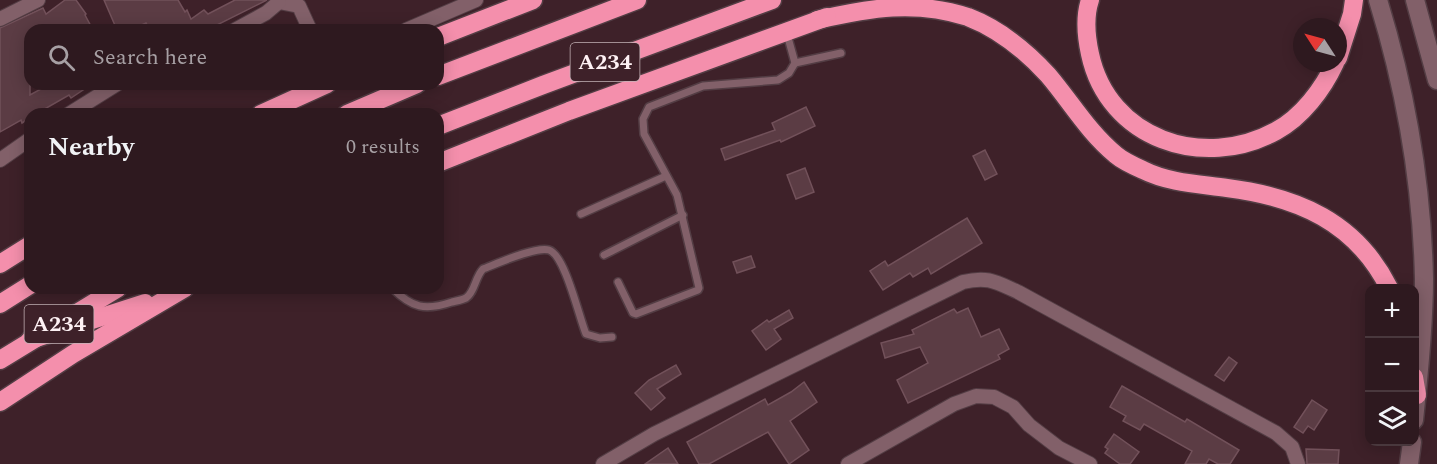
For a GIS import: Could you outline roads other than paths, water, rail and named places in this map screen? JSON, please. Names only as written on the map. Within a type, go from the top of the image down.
[{"type":"highway","points":[[444,35],[533,0]]},
{"type":"highway","name":"A234","points":[[444,74],[636,0]]},
{"type":"highway","name":"A234","points":[[444,124],[772,0]]},
{"type":"highway","points":[[444,161],[569,111],[873,0]]},
{"type":"highway","points":[[1090,0],[1086,10],[1087,37],[1093,67],[1105,94],[1125,118],[1152,135],[1185,147],[1215,149],[1237,146],[1277,130],[1305,107],[1330,72]]},
{"type":"highway","points":[[1347,32],[1353,14],[1354,0]]},
{"type":"highway","points":[[817,20],[869,8],[910,4],[939,8],[969,17],[996,31],[1024,50],[1048,76],[1091,132],[1117,156],[1146,172],[1179,182],[1269,194],[1299,204],[1332,222],[1358,245],[1381,273],[1387,284]]},
{"type":"highway","points":[[274,108],[314,90]]},
{"type":"highway","points":[[361,108],[403,90]]},
{"type":"highway","points":[[0,264],[24,249]]},
{"type":"highway","name":"A234","points":[[0,304],[24,289]]},
{"type":"highway","name":"A234","points":[[0,360],[108,294]]},
{"type":"highway","points":[[30,340],[170,294]]},
{"type":"highway","points":[[0,402],[73,354],[175,294]]},
{"type":"main road","points":[[1378,0],[1406,103],[1416,169],[1424,281],[1419,347]]},
{"type":"main road","points":[[1415,0],[1437,80]]},
{"type":"main road","points":[[1409,464],[1411,446]]},
{"type":"street","points":[[0,19],[38,0]]},
{"type":"street","points":[[420,24],[476,0]]},
{"type":"street","points":[[246,24],[266,13],[279,1],[299,6],[307,24]]},
{"type":"street","points":[[79,108],[107,90]]},
{"type":"street","points":[[0,160],[24,143]]},
{"type":"street","points":[[603,464],[654,434],[963,282],[979,278],[1018,292],[1276,434],[1292,447],[1298,464]]},
{"type":"street","points":[[848,464],[954,404],[976,396],[994,397],[1013,407],[1029,425],[1059,447],[1090,464]]},
{"type":"lane","points":[[786,32],[795,63]]},
{"type":"lane","points":[[618,282],[633,313],[636,314],[698,290],[699,285],[683,215],[676,195],[644,134],[643,119],[649,107],[703,86],[778,80],[789,73],[795,63],[841,53]]},
{"type":"lane","points":[[581,214],[666,176]]},
{"type":"lane","points":[[604,255],[683,215]]},
{"type":"lane","points":[[399,294],[407,302],[421,307],[440,306],[466,298],[483,269],[540,249],[550,250],[556,255],[567,278],[586,333],[600,338],[612,337]]}]
